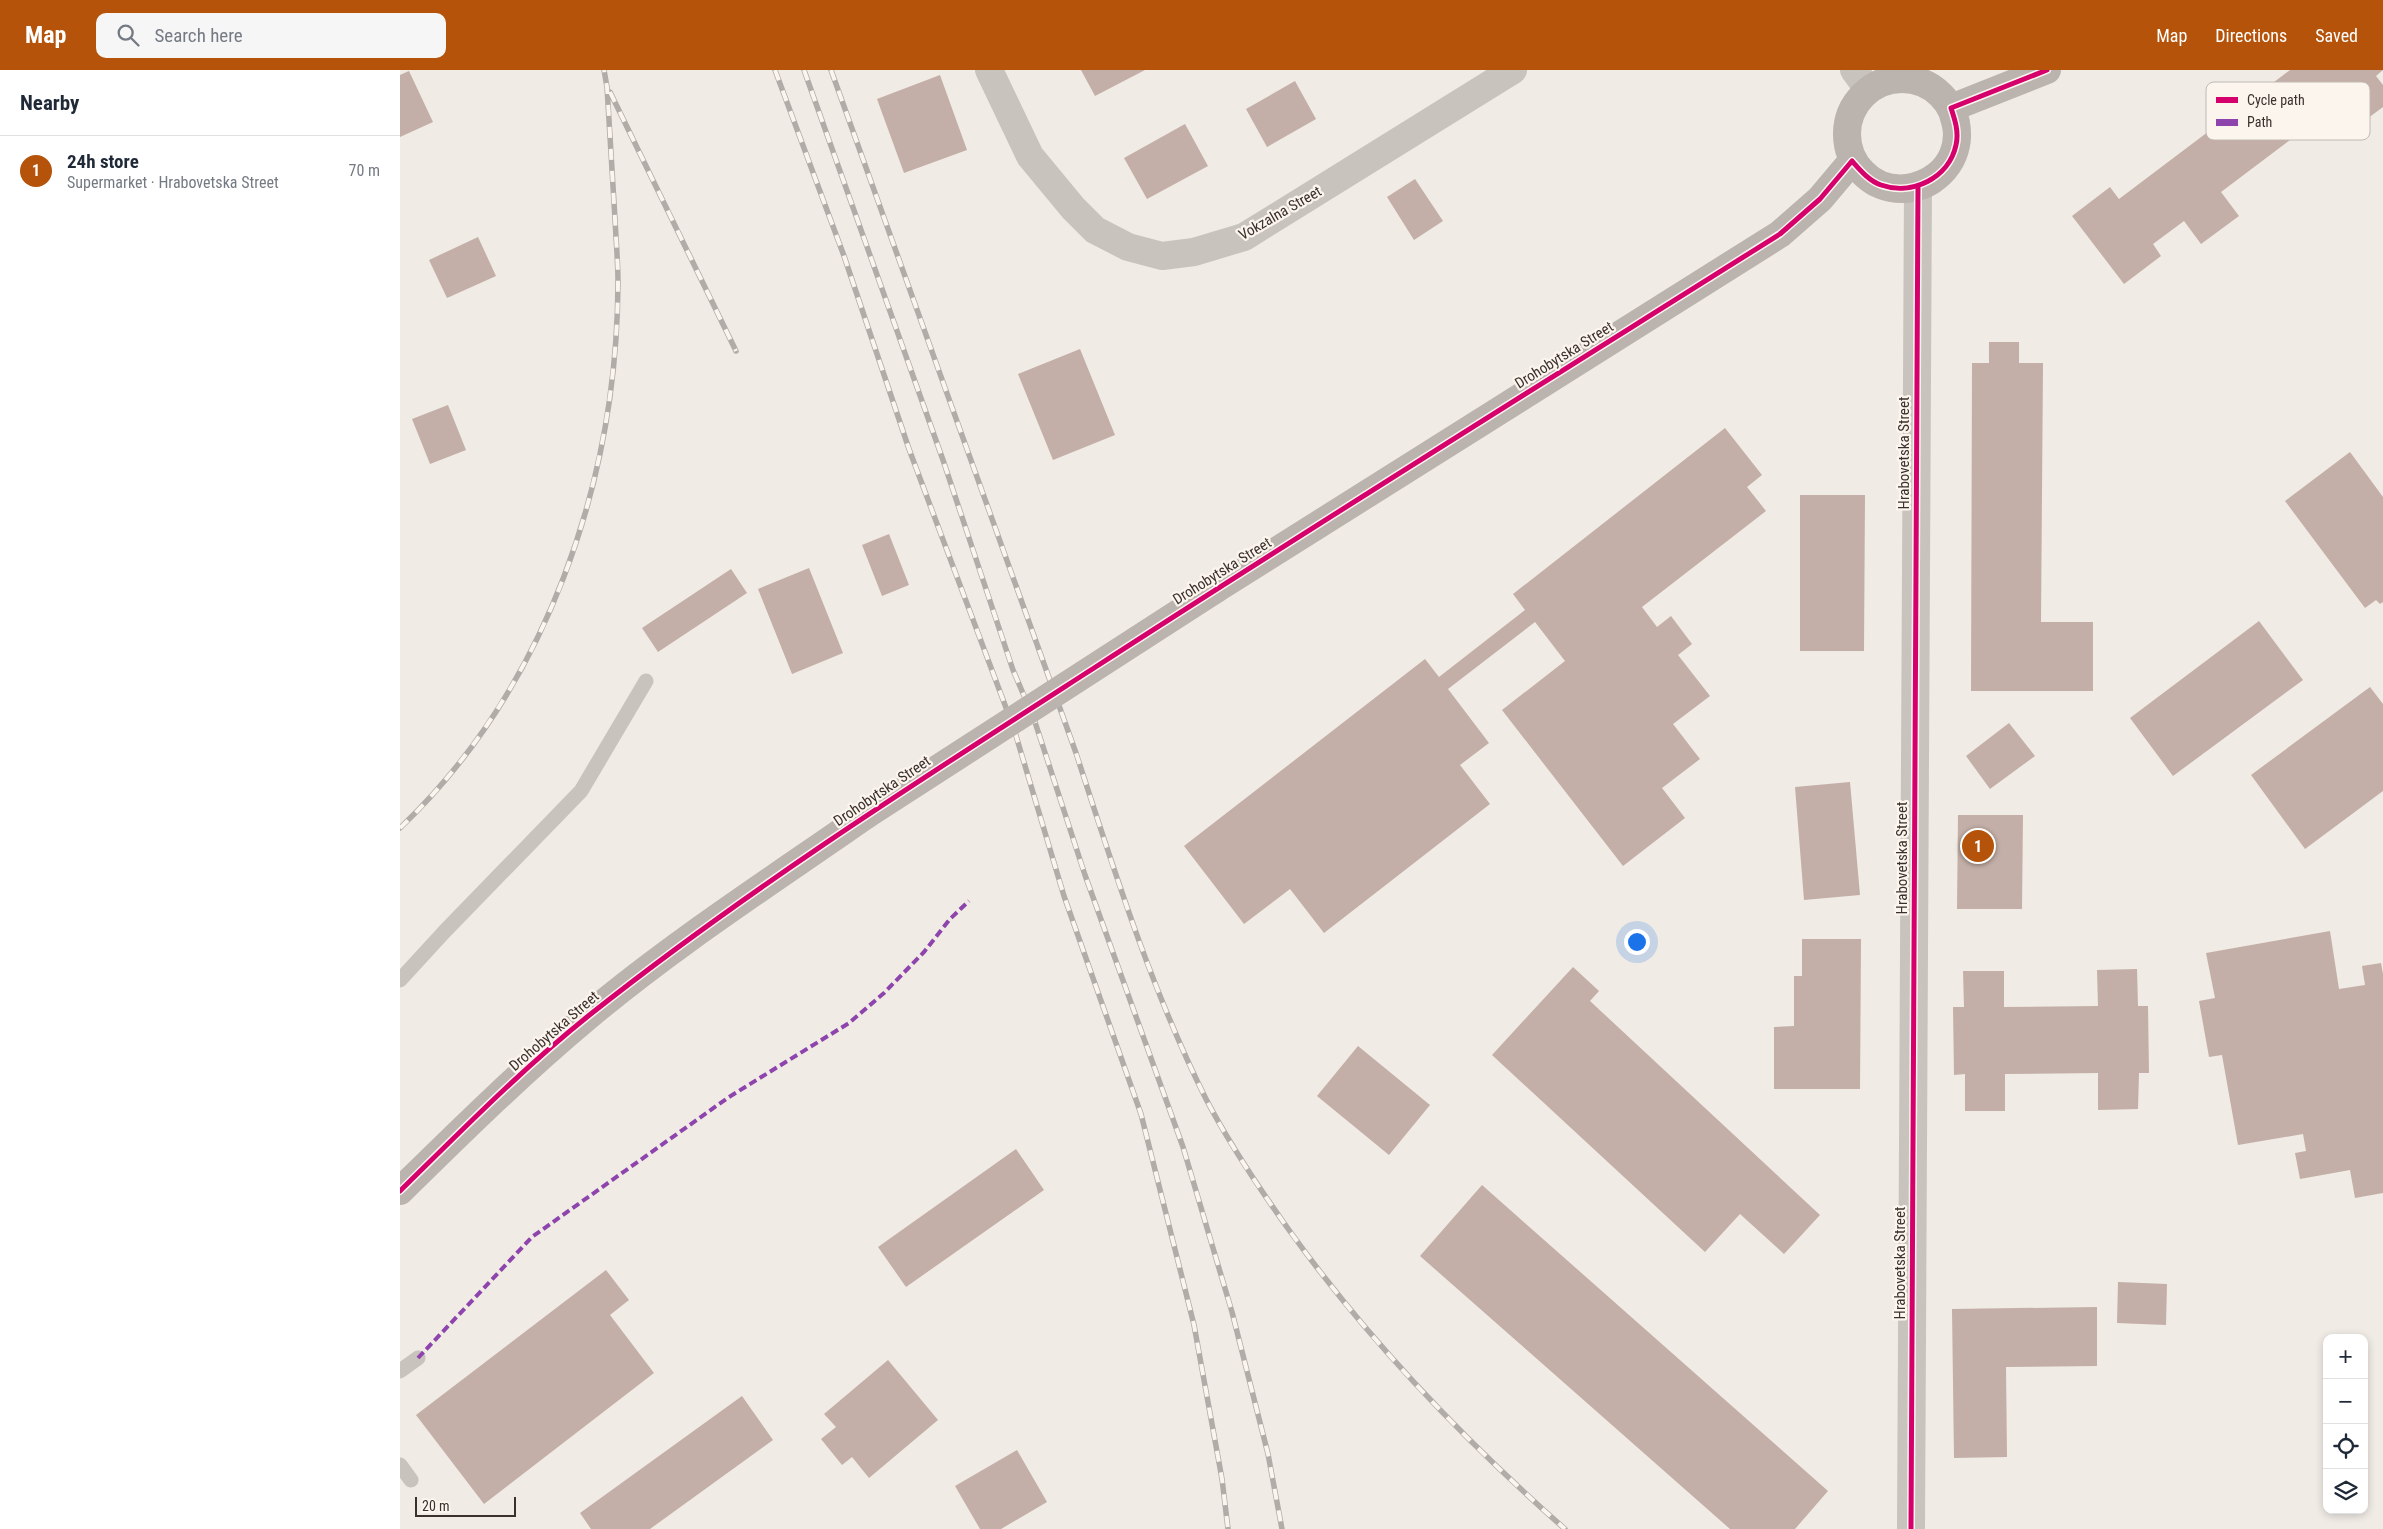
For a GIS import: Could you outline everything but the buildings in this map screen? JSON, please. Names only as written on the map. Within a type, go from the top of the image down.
[{"type":"main road","points":[[1951,108],[2047,70]]},
{"type":"main road","points":[[1904,78],[1923,82],[1939,92],[1951,108],[1957,126],[1956,145],[1949,163],[1935,178],[1918,186],[1899,189],[1880,185],[1864,174],[1852,161],[1847,141],[1848,121],[1855,104],[1861,80],[1904,78]]},
{"type":"main road","name":"Drohobytska Street","points":[[400,1191],[500,1094],[589,1015],[683,943],[866,815],[1216,589],[1780,234],[1820,199],[1852,161]]},
{"type":"street","name":"Vokzalna Street","points":[[989,70],[1030,156],[1073,208],[1095,230],[1128,247],[1162,256],[1194,252],[1244,237],[1513,70]]},
{"type":"street","name":"Hrabovetska Street","points":[[1912,1529],[1918,186]]},
{"type":"lane","points":[[400,980],[581,791],[646,681]]},
{"type":"lane","points":[[400,1371],[418,1358]]},
{"type":"lane","points":[[400,1465],[411,1480]]},
{"type":"railway","points":[[400,828],[451,773],[496,712],[533,647],[563,578],[587,506],[604,433],[614,358],[618,283],[607,87],[604,70]]},
{"type":"railway","points":[[775,70],[844,256],[909,449],[1014,729],[1064,896],[1141,1114],[1194,1325],[1222,1479],[1228,1529]]},
{"type":"railway","points":[[804,70],[943,460],[1013,670],[1034,719],[1085,875],[1183,1147],[1232,1312],[1268,1454],[1282,1529]]},
{"type":"railway","points":[[831,70],[1076,753],[1135,929],[1168,1015],[1206,1099],[1235,1150],[1267,1198],[1319,1271],[1351,1310],[1418,1387],[1454,1424],[1565,1529]]},
{"type":"railway","points":[[610,92],[736,351]]},
{"type":"marked path","points":[[418,1358],[532,1237],[729,1097],[849,1023],[884,993],[924,952],[950,919],[969,901]]},
{"type":"cycle path","points":[[400,1191],[518,1077],[592,1013],[713,921],[838,834],[1265,558],[1780,234],[1820,199],[1852,161],[1869,178],[1881,185],[1905,188],[1928,182],[1946,167],[1956,145],[1957,131],[1951,108],[2047,70]]},
{"type":"cycle path","points":[[1911,1529],[1918,186]]},
{"type":"place","name":"24h store","points":[[1978,846]]}]
